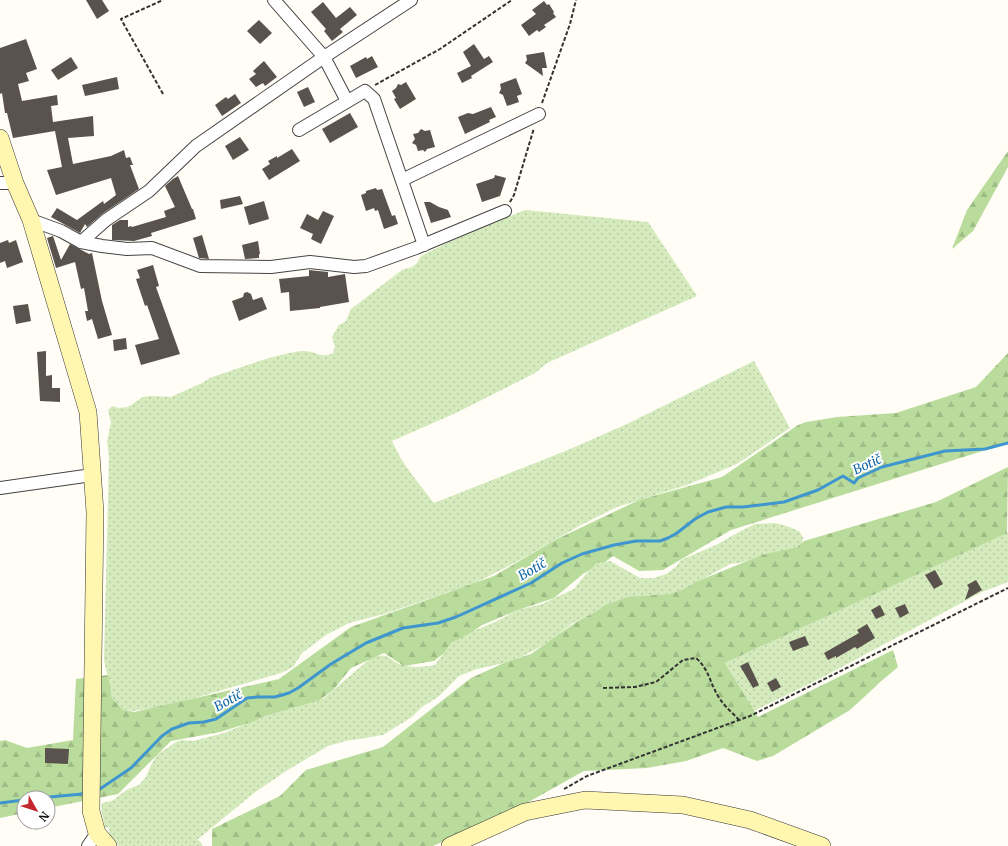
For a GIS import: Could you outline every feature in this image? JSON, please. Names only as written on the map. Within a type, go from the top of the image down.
[{"type":"street","points":[[274,0],[324,57],[347,101]]},
{"type":"street","points":[[81,242],[106,220],[149,191],[196,146],[324,57],[411,0]]},
{"type":"street","points":[[299,130],[365,91],[374,99],[424,245]]},
{"type":"street","points":[[402,180],[539,114]]},
{"type":"street","points":[[0,138],[8,183],[31,220],[88,412],[95,512],[91,811],[93,839],[108,846]]},
{"type":"street","points":[[31,220],[61,231],[81,242],[127,249],[152,248],[200,266],[271,267],[310,262],[354,267],[366,266],[424,245],[505,211]]},
{"type":"street","points":[[0,488],[92,475]]},
{"type":"street","points":[[450,846],[525,812],[585,800],[683,805],[750,820],[822,846]]},
{"type":"path","points":[[163,0],[121,19],[163,94]]},
{"type":"path","points":[[365,91],[440,49],[512,0]]},
{"type":"path","points":[[559,792],[587,776],[750,716],[1008,588]]},
{"type":"path","points":[[604,688],[635,687],[656,682],[683,660],[696,658],[709,675],[719,698],[739,720]]},
{"type":"green space","points":[[1008,151],[1008,167],[973,231],[952,249],[967,210]]},
{"type":"green space","points":[[525,210],[648,222],[697,296],[547,363],[535,373],[458,412],[392,441],[406,466],[434,503],[568,450],[627,424],[754,361],[790,428],[737,464],[687,485],[617,507],[475,583],[384,614],[349,623],[326,635],[302,653],[293,667],[281,673],[167,706],[132,711],[123,710],[112,698],[104,660],[109,456],[107,441],[111,423],[108,410],[112,406],[119,408],[128,407],[143,397],[171,397],[210,378],[285,354],[304,351],[329,355],[333,353],[335,346],[332,337],[339,325],[346,321],[351,309],[402,270],[412,267],[417,263],[421,256],[453,240]]},
{"type":"green space","points":[[1008,353],[1008,443],[731,530],[663,570],[639,571],[613,556],[605,562],[597,563],[554,598],[518,610],[482,625],[451,643],[444,653],[434,661],[404,666],[384,653],[351,668],[334,689],[320,700],[265,716],[252,722],[220,732],[171,741],[118,794],[56,806],[56,790],[16,790],[16,815],[0,818],[0,741],[5,740],[27,748],[73,740],[76,679],[108,675],[112,698],[123,710],[134,712],[279,679],[351,627],[494,576],[557,539],[639,500],[722,477],[798,425],[806,422],[837,417],[896,413],[976,387]]},
{"type":"green space","points":[[1008,467],[1007,533],[725,663],[758,717],[893,650],[898,667],[850,710],[773,756],[757,761],[723,748],[686,761],[647,768],[584,771],[516,809],[433,846],[212,846],[212,829],[280,796],[306,770],[383,747],[471,678],[504,663],[531,654],[578,621],[605,605],[627,597],[669,594],[682,590],[698,581],[762,555],[797,547],[804,541],[936,502]]},
{"type":"green space","points":[[775,523],[790,527],[800,532],[803,538],[802,543],[789,550],[730,564],[683,590],[669,594],[627,597],[605,605],[573,623],[551,641],[514,661],[477,669],[459,676],[438,697],[422,707],[412,717],[383,735],[346,741],[328,746],[286,771],[254,793],[197,840],[200,841],[203,846],[119,846],[110,837],[110,827],[105,827],[101,809],[102,803],[112,801],[128,789],[139,785],[146,777],[157,755],[176,742],[182,740],[193,741],[224,733],[265,716],[324,698],[371,658],[377,656],[386,656],[398,663],[410,667],[435,665],[451,643],[466,634],[495,622],[518,610],[542,604],[574,589],[597,563],[610,561],[640,578],[654,578],[666,574],[676,567],[681,560],[718,544],[755,524]]},
{"type":"green space","points":[[1008,532],[1008,582],[982,592],[821,678],[754,711],[725,663]]},
{"type":"building","points":[[86,0],[102,0],[109,11],[97,19]]},
{"type":"building","points":[[544,1],[547,5],[549,4],[556,17],[544,25],[546,27],[539,32],[537,30],[529,36],[521,25],[536,14],[532,10]]},
{"type":"building","points":[[323,2],[336,18],[350,7],[357,15],[340,29],[343,32],[332,41],[324,31],[326,29],[311,12]]},
{"type":"building","points":[[259,20],[272,33],[260,44],[247,31]]},
{"type":"building","points":[[26,39],[37,69],[26,73],[29,81],[18,84],[22,101],[57,95],[58,105],[51,106],[53,122],[93,116],[94,136],[68,138],[73,164],[111,156],[124,150],[126,158],[130,157],[133,165],[130,165],[139,189],[102,214],[87,227],[85,224],[80,233],[51,217],[57,208],[77,220],[103,201],[104,204],[116,195],[111,178],[56,195],[47,170],[62,167],[55,131],[13,138],[7,113],[5,113],[2,93],[0,94],[0,48]]},
{"type":"building","points":[[474,44],[484,59],[489,56],[493,62],[471,76],[472,78],[462,83],[457,73],[471,66],[463,52]]},
{"type":"building","points":[[544,52],[547,68],[542,68],[543,76],[525,63],[527,60],[526,55]]},
{"type":"building","points":[[372,56],[378,67],[356,78],[350,66],[366,57],[367,59]]},
{"type":"building","points":[[71,57],[78,68],[58,80],[51,70]]},
{"type":"building","points":[[264,61],[277,77],[265,86],[263,83],[256,87],[249,79],[256,74],[253,71]]},
{"type":"building","points":[[117,77],[119,89],[85,96],[82,85]]},
{"type":"building","points":[[516,78],[522,94],[517,96],[519,102],[507,106],[503,95],[499,93],[501,89],[500,84]]},
{"type":"building","points":[[406,82],[416,99],[400,109],[394,99],[396,98],[392,91],[398,84],[401,85]]},
{"type":"building","points":[[308,87],[315,102],[304,107],[297,92]]},
{"type":"building","points":[[235,94],[241,103],[222,116],[215,105],[226,97],[228,99]]},
{"type":"building","points":[[491,107],[496,117],[489,120],[490,122],[465,134],[458,117],[468,113],[473,114]]},
{"type":"building","points":[[350,113],[358,127],[330,143],[322,129]]},
{"type":"building","points":[[421,129],[425,131],[430,130],[435,147],[427,149],[425,152],[423,150],[418,151],[416,145],[412,143],[415,139],[413,134],[418,133]]},
{"type":"building","points":[[240,137],[249,150],[233,160],[225,146]]},
{"type":"building","points":[[292,149],[300,161],[269,180],[262,169],[270,164],[268,161],[277,156],[277,158]]},
{"type":"building","points":[[495,175],[506,178],[500,196],[482,202],[476,184],[494,178]]},
{"type":"building","points":[[178,176],[196,219],[151,233],[152,236],[134,241],[112,240],[112,225],[120,220],[128,220],[128,227],[132,227],[166,217],[164,211],[175,207],[165,186]]},
{"type":"building","points":[[376,188],[377,190],[382,189],[392,216],[395,215],[398,224],[384,229],[378,210],[375,211],[374,208],[366,211],[361,195],[366,193],[366,191]]},
{"type":"building","points":[[240,196],[243,204],[221,209],[220,200]]},
{"type":"building","points":[[264,201],[269,219],[249,225],[244,207]]},
{"type":"building","points":[[424,202],[430,202],[448,210],[451,217],[431,223]]},
{"type":"building","points":[[323,211],[334,216],[321,244],[311,239],[313,234],[300,228],[307,214],[318,220]]},
{"type":"building","points":[[202,235],[209,259],[199,258],[193,238]]},
{"type":"building","points":[[53,236],[61,260],[70,244],[89,254],[92,253],[102,301],[112,335],[98,339],[92,319],[87,321],[85,311],[88,311],[84,288],[81,289],[75,262],[56,268],[47,238]]},
{"type":"building","points":[[8,240],[9,243],[16,240],[23,262],[7,268],[5,261],[0,263],[0,243]]},
{"type":"building","points":[[258,241],[260,254],[259,258],[245,259],[242,245]]},
{"type":"building","points":[[153,265],[159,286],[156,287],[180,354],[141,365],[135,345],[159,339],[147,305],[145,306],[136,279],[140,278],[137,270]]},
{"type":"building","points":[[309,270],[328,272],[328,277],[345,274],[349,302],[320,308],[290,311],[289,292],[281,293],[279,279],[309,276]]},
{"type":"building","points":[[247,292],[251,294],[253,300],[262,297],[267,309],[239,321],[232,301],[243,297],[244,293]]},
{"type":"building","points":[[28,304],[31,321],[16,324],[13,306]]},
{"type":"building","points":[[126,338],[127,349],[114,351],[113,340]]},
{"type":"building","points":[[46,351],[46,376],[52,375],[52,388],[60,388],[60,402],[40,401],[37,352]]},
{"type":"building","points":[[935,570],[943,584],[934,589],[925,575]]},
{"type":"building","points":[[976,580],[982,590],[965,600],[969,588],[967,585]]},
{"type":"building","points":[[905,604],[909,613],[900,618],[895,608]]},
{"type":"building","points":[[880,605],[885,615],[876,619],[871,610]]},
{"type":"building","points":[[867,624],[875,638],[857,649],[855,647],[836,658],[836,656],[828,660],[824,653],[859,633],[857,630]]},
{"type":"building","points":[[805,636],[809,645],[793,651],[789,642]]},
{"type":"building","points":[[748,662],[759,685],[753,688],[740,666]]},
{"type":"building","points":[[776,678],[781,687],[772,692],[767,683]]},
{"type":"building","points":[[45,748],[69,749],[68,764],[45,763]]},
{"type":"waterway","name":"Botič","points":[[97,791],[131,768],[162,736],[172,729],[189,723],[204,722],[216,719],[247,698],[275,697],[289,693],[331,664],[366,643],[403,628],[438,623],[456,617],[531,583],[562,563],[582,554],[614,545],[636,541],[660,541],[677,533],[695,519],[708,512],[726,507],[743,507],[784,502],[818,490],[843,476],[854,483],[858,478],[882,467],[945,451],[985,449],[1008,443]]},
{"type":"waterway","name":"Botič","points":[[56,796],[82,794]]},
{"type":"waterway","name":"Botič","points":[[0,803],[16,801]]}]
